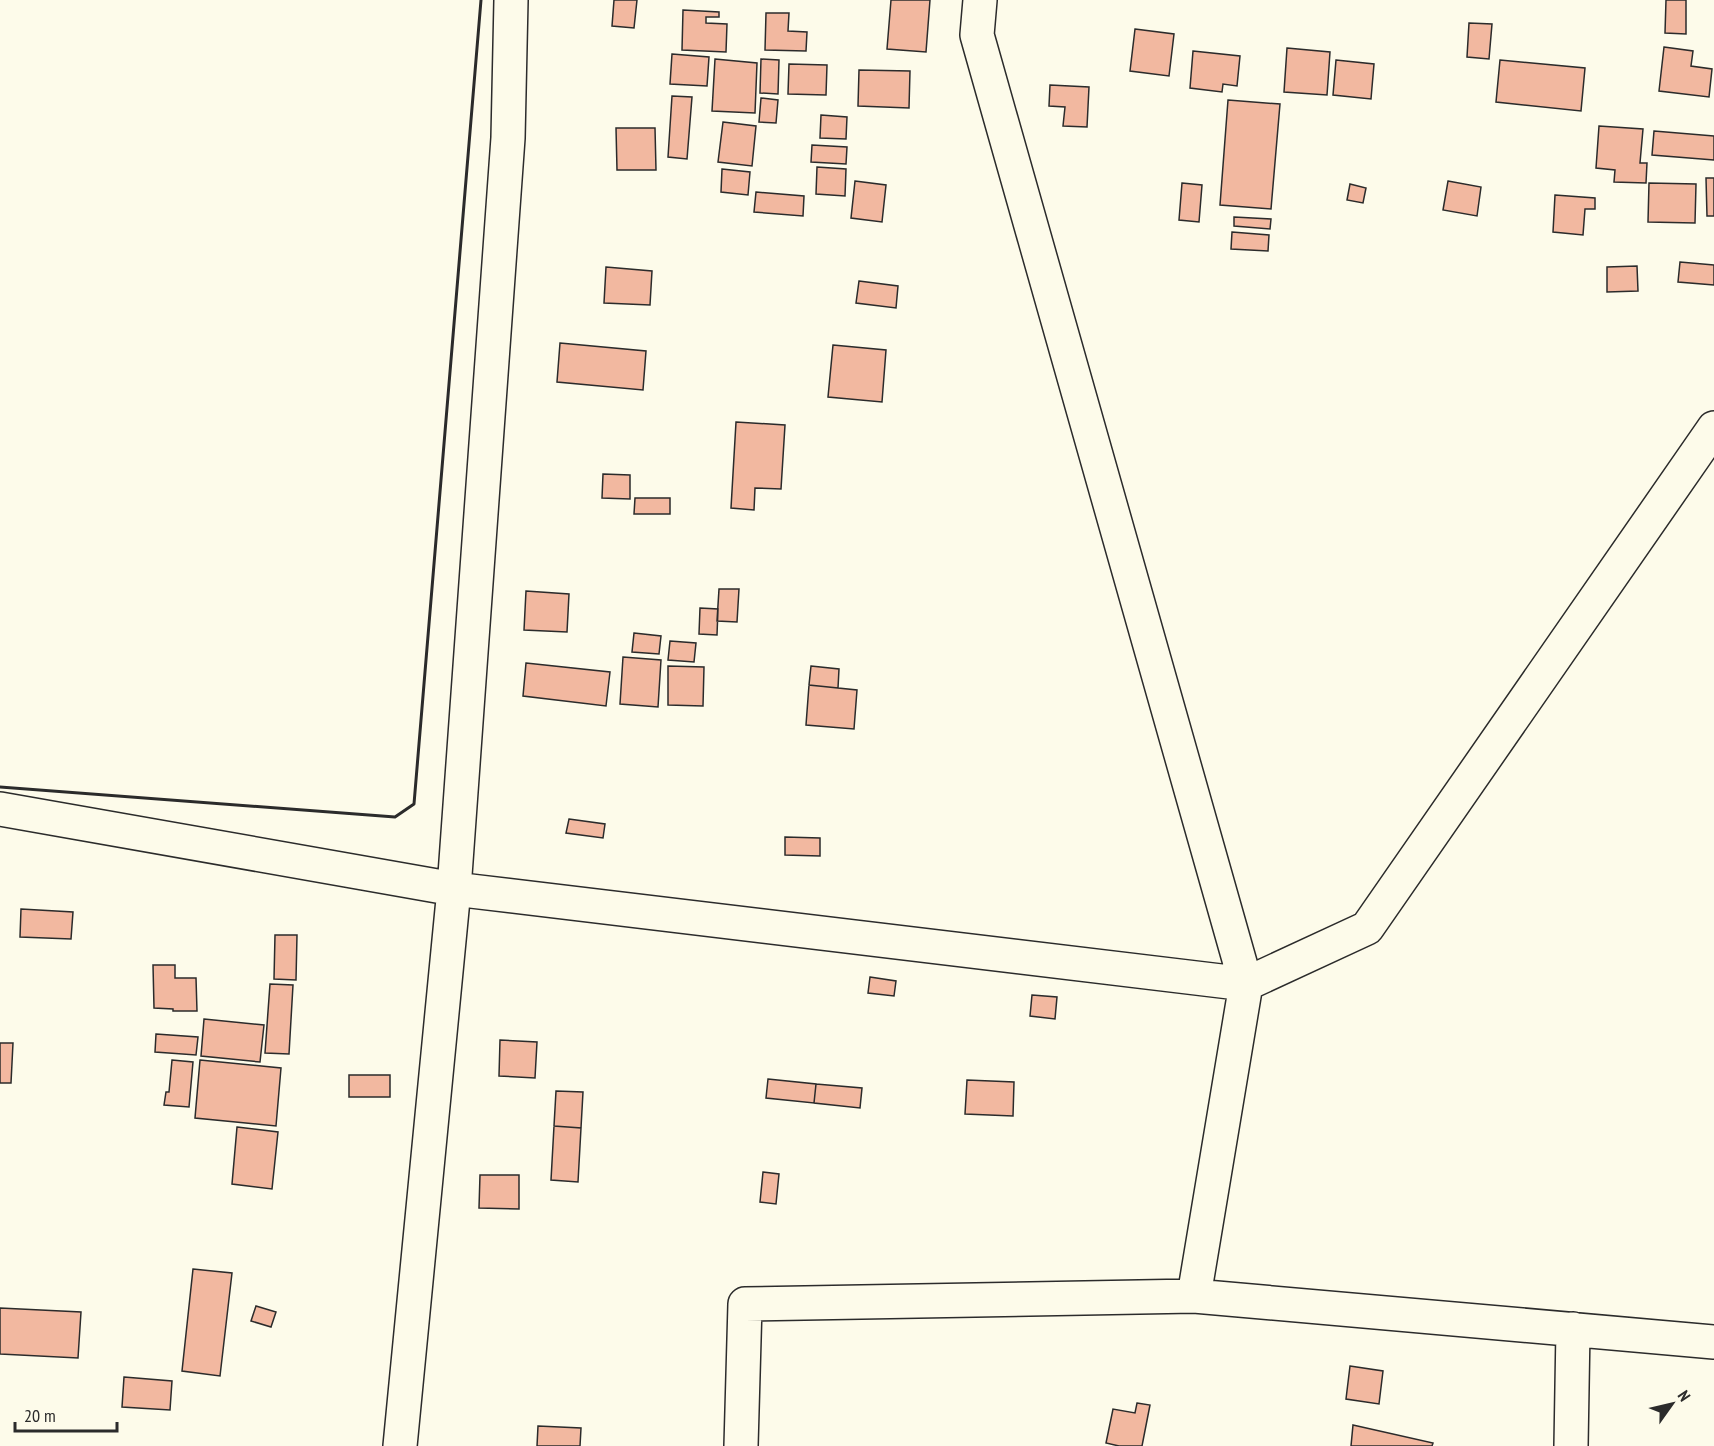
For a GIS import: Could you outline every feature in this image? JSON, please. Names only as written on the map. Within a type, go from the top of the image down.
[{"type":"street","points":[[400,1446],[454,889],[508,138],[511,0]]},
{"type":"street","points":[[980,0],[977,35],[1246,984],[1194,1296]]},
{"type":"street","points":[[0,809],[454,889],[1246,984],[1366,928],[1714,428]]},
{"type":"street","points":[[741,1446],[745,1304],[1194,1296],[1714,1342]]},
{"type":"street","points":[[1571,1446],[1573,1329]]},
{"type":"building","points":[[614,0],[637,0],[634,28],[612,26]]},
{"type":"building","points":[[891,0],[930,0],[926,52],[887,49]]},
{"type":"building","points":[[1666,0],[1686,0],[1686,34],[1665,33]]},
{"type":"building","points":[[683,10],[719,12],[719,17],[706,17],[706,23],[727,24],[726,52],[682,50]]},
{"type":"building","points":[[766,13],[789,13],[788,31],[807,32],[806,51],[765,50]]},
{"type":"building","points":[[1469,23],[1492,24],[1489,59],[1467,57]]},
{"type":"building","points":[[1135,29],[1174,34],[1169,76],[1130,71]]},
{"type":"building","points":[[1664,47],[1693,51],[1691,66],[1712,69],[1709,97],[1659,91]]},
{"type":"building","points":[[1287,48],[1330,52],[1327,95],[1284,92]]},
{"type":"building","points":[[1193,51],[1240,56],[1237,86],[1223,84],[1222,92],[1190,88]]},
{"type":"building","points":[[672,54],[709,57],[707,86],[670,84]]},
{"type":"building","points":[[715,59],[757,63],[755,113],[712,111]]},
{"type":"building","points":[[761,59],[779,60],[778,94],[760,93]]},
{"type":"building","points":[[1336,60],[1374,64],[1371,99],[1333,95]]},
{"type":"building","points":[[1500,60],[1585,68],[1581,111],[1496,102]]},
{"type":"building","points":[[789,64],[827,65],[826,95],[788,94]]},
{"type":"building","points":[[859,70],[910,71],[909,108],[858,106]]},
{"type":"building","points":[[1050,85],[1089,87],[1087,127],[1063,126],[1065,107],[1049,106]]},
{"type":"building","points":[[672,96],[692,97],[687,159],[668,157]]},
{"type":"building","points":[[761,98],[778,100],[776,123],[759,122]]},
{"type":"building","points":[[1228,100],[1280,104],[1271,209],[1220,205]]},
{"type":"building","points":[[821,115],[847,117],[846,139],[820,138]]},
{"type":"building","points":[[723,122],[756,126],[752,166],[718,162]]},
{"type":"building","points":[[1599,126],[1643,129],[1640,163],[1647,163],[1646,183],[1614,182],[1615,170],[1596,168]]},
{"type":"building","points":[[616,128],[655,128],[656,170],[617,170]]},
{"type":"building","points":[[1654,131],[1714,136],[1714,160],[1652,155]]},
{"type":"building","points":[[812,145],[847,147],[846,164],[811,162]]},
{"type":"building","points":[[817,167],[846,169],[845,196],[816,194]]},
{"type":"building","points":[[722,169],[750,172],[748,195],[721,192]]},
{"type":"building","points":[[1706,178],[1714,178],[1714,216],[1707,216]]},
{"type":"building","points":[[855,181],[886,185],[882,222],[851,218]]},
{"type":"building","points":[[1448,181],[1481,187],[1477,216],[1443,210]]},
{"type":"building","points":[[1182,183],[1202,185],[1199,222],[1179,220]]},
{"type":"building","points":[[1649,183],[1696,184],[1695,223],[1648,222]]},
{"type":"building","points":[[1350,184],[1366,188],[1363,203],[1347,200]]},
{"type":"building","points":[[756,192],[804,196],[803,216],[754,212]]},
{"type":"building","points":[[1555,195],[1595,198],[1595,209],[1585,209],[1583,235],[1553,232]]},
{"type":"building","points":[[1234,217],[1271,219],[1270,229],[1234,226]]},
{"type":"building","points":[[1232,232],[1269,235],[1268,251],[1231,249]]},
{"type":"building","points":[[1680,262],[1714,265],[1714,285],[1678,282]]},
{"type":"building","points":[[1637,266],[1638,291],[1607,292],[1607,267]]},
{"type":"building","points":[[606,267],[652,271],[650,305],[604,303]]},
{"type":"building","points":[[859,281],[898,286],[896,308],[856,303]]},
{"type":"building","points":[[560,343],[646,351],[643,390],[557,382]]},
{"type":"building","points":[[833,345],[886,350],[882,402],[828,397]]},
{"type":"building","points":[[736,422],[785,425],[781,489],[755,488],[754,510],[731,508]]},
{"type":"building","points":[[603,474],[630,475],[630,499],[602,498]]},
{"type":"building","points":[[635,498],[670,498],[670,514],[634,514]]},
{"type":"building","points":[[719,589],[739,589],[737,622],[717,621]]},
{"type":"building","points":[[526,591],[569,594],[567,632],[524,630]]},
{"type":"building","points":[[700,608],[718,609],[717,635],[699,634]]},
{"type":"building","points":[[634,633],[661,636],[659,654],[632,652]]},
{"type":"building","points":[[670,641],[696,643],[694,662],[668,660]]},
{"type":"building","points":[[623,657],[661,660],[658,707],[620,704]]},
{"type":"building","points":[[526,663],[610,672],[606,706],[523,696]]},
{"type":"building","points":[[668,666],[704,667],[703,706],[668,705]]},
{"type":"building","points":[[811,666],[839,669],[838,688],[809,685]]},
{"type":"building","points":[[809,685],[857,690],[854,729],[806,725]]},
{"type":"building","points":[[569,819],[605,824],[603,838],[566,833]]},
{"type":"building","points":[[785,837],[820,838],[820,856],[785,855]]},
{"type":"building","points":[[21,909],[73,912],[71,939],[20,937]]},
{"type":"building","points":[[275,935],[297,935],[296,980],[274,979]]},
{"type":"building","points":[[153,965],[175,965],[175,978],[196,978],[197,1011],[154,1008]]},
{"type":"building","points":[[870,977],[896,981],[894,996],[868,993]]},
{"type":"building","points":[[270,984],[293,985],[289,1054],[265,1053]]},
{"type":"building","points":[[1032,995],[1057,997],[1055,1019],[1030,1016]]},
{"type":"building","points":[[204,1019],[264,1025],[260,1062],[201,1056]]},
{"type":"building","points":[[156,1034],[198,1037],[196,1055],[155,1052]]},
{"type":"building","points":[[500,1040],[537,1042],[535,1078],[499,1076]]},
{"type":"building","points":[[0,1043],[13,1043],[11,1083],[0,1083]]},
{"type":"building","points":[[172,1060],[193,1062],[189,1107],[164,1105],[166,1092],[169,1092]]},
{"type":"building","points":[[200,1060],[281,1068],[276,1126],[195,1118]]},
{"type":"building","points":[[349,1075],[390,1075],[390,1097],[349,1097]]},
{"type":"building","points":[[768,1079],[816,1084],[814,1103],[766,1098]]},
{"type":"building","points":[[967,1080],[1014,1082],[1013,1116],[965,1114]]},
{"type":"building","points":[[816,1084],[862,1088],[860,1108],[814,1103]]},
{"type":"building","points":[[556,1091],[583,1092],[581,1128],[554,1126]]},
{"type":"building","points":[[554,1126],[581,1128],[578,1182],[551,1180]]},
{"type":"building","points":[[237,1127],[278,1132],[272,1189],[232,1184]]},
{"type":"building","points":[[763,1172],[779,1174],[776,1204],[760,1202]]},
{"type":"building","points":[[480,1175],[519,1175],[519,1209],[479,1208]]},
{"type":"building","points":[[193,1269],[232,1273],[220,1376],[182,1371]]},
{"type":"building","points":[[256,1306],[276,1312],[271,1327],[251,1321]]},
{"type":"building","points":[[0,1308],[81,1312],[78,1358],[0,1354]]},
{"type":"building","points":[[1350,1366],[1383,1371],[1379,1404],[1346,1399]]},
{"type":"building","points":[[124,1377],[172,1381],[170,1410],[122,1407]]},
{"type":"building","points":[[1137,1403],[1150,1405],[1142,1446],[1119,1446],[1106,1443],[1113,1409],[1135,1413]]},
{"type":"building","points":[[1353,1425],[1433,1443],[1432,1446],[1351,1446]]},
{"type":"building","points":[[538,1426],[581,1428],[580,1446],[537,1446]]},
{"type":"wall","points":[[0,787],[395,817],[414,804],[481,0]]}]
